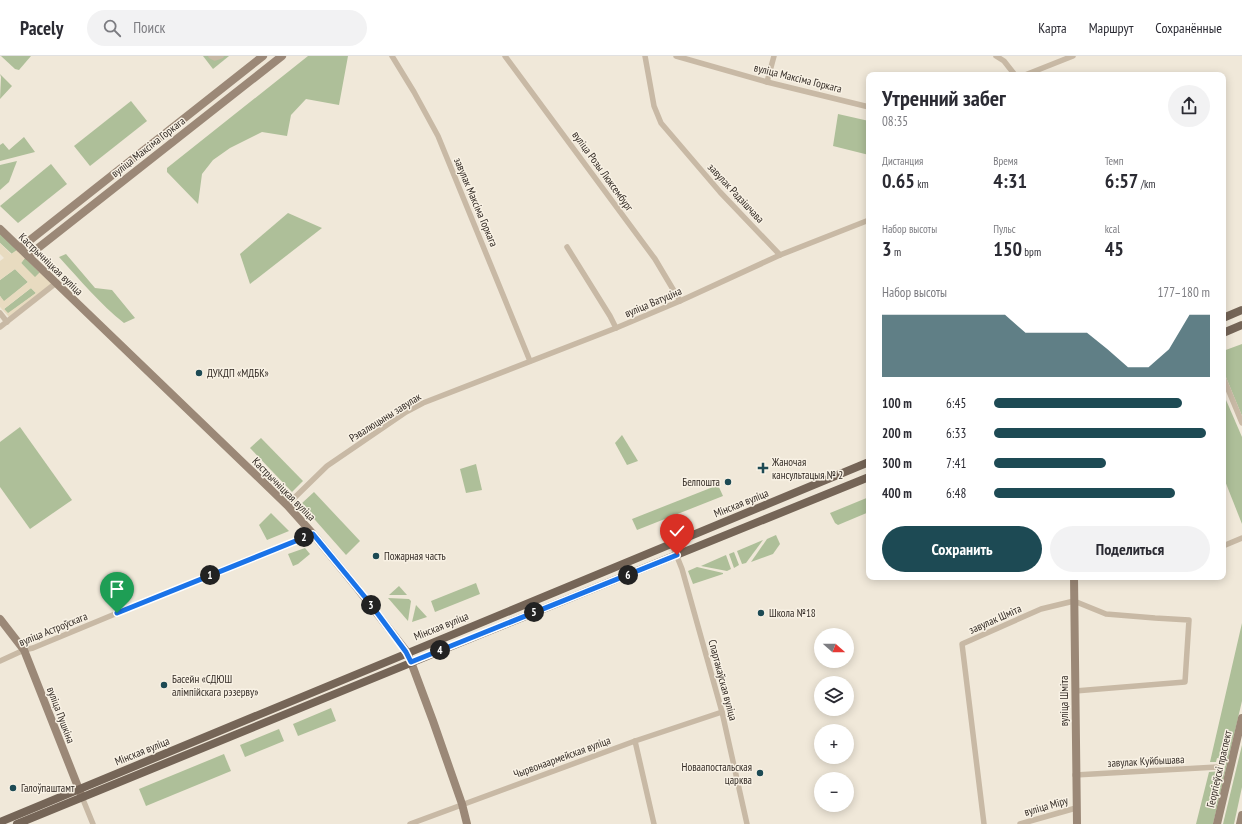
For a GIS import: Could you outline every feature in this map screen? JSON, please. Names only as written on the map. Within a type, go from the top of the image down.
[{"type":"main road","name":"вуліца Максіма Горкага","points":[[20,248],[263,56]]},
{"type":"main road","name":"вуліца Максіма Горкага","points":[[28,256],[282,56]]},
{"type":"main road","name":"Кастрычніцкая вуліца","points":[[0,229],[287,505],[366,598],[406,652],[411,662],[462,804],[467,824]]},
{"type":"main road","points":[[1226,317],[1242,310]]},
{"type":"main road","points":[[1226,332],[1242,325]]},
{"type":"main road","name":"Мінская вуліца","points":[[0,822],[406,652],[866,463]]},
{"type":"main road","name":"Мінская вуліца","points":[[17,824],[411,662],[866,478]]},
{"type":"main road","name":"вуліца Шміта","points":[[1074,580],[1075,775],[1077,824]]},
{"type":"main road","name":"вуліца Пушкіна","points":[[0,619],[24,650],[82,797]]},
{"type":"main road","name":"Георгіеўскі праспект","points":[[1217,824],[1242,718]]},
{"type":"main road","points":[[1240,824],[1242,816]]},
{"type":"street","points":[[211,56],[215,58],[221,56]]},
{"type":"street","name":"завулак Максіма Горкага","points":[[392,56],[438,136],[530,360]]},
{"type":"street","name":"вуліца Розы Люксембург","points":[[505,56],[655,259],[680,301]]},
{"type":"street","name":"завулак Радзішчава","points":[[645,56],[654,106],[662,123],[720,192],[780,255]]},
{"type":"street","name":"вуліца Максіма Горкага","points":[[676,56],[866,107]]},
{"type":"street","points":[[768,82],[774,56]]},
{"type":"street","points":[[996,56],[1004,61],[1013,72]]},
{"type":"street","points":[[1033,72],[1073,56]]},
{"type":"street","points":[[780,255],[866,221]]},
{"type":"street","points":[[567,247],[616,328]]},
{"type":"street","name":"вуліца Ватуціна","points":[[530,360],[616,328],[680,301],[780,255]]},
{"type":"street","points":[[0,327],[56,284]]},
{"type":"street","points":[[0,313],[7,322]]},
{"type":"street","name":"Рэвалюцыны завулак","points":[[287,505],[327,466],[406,412],[424,403],[530,360]]},
{"type":"street","points":[[1226,384],[1242,423]]},
{"type":"street","name":"вуліца Астроўскага","points":[[0,661],[313,534]]},
{"type":"street","points":[[1226,545],[1242,538]]},
{"type":"street","name":"Спартакаўская вуліца","points":[[672,544],[682,569],[722,712],[747,824]]},
{"type":"street","points":[[1074,601],[1106,614],[1189,620],[1185,682],[1075,691]]},
{"type":"street","name":"завулак Шміта","points":[[984,824],[962,644],[1041,609],[1074,601]]},
{"type":"street","name":"Чырвонаармейская вуліца","points":[[410,824],[635,741],[722,712]]},
{"type":"street","points":[[635,741],[654,824]]},
{"type":"street","name":"завулак Куйбышава","points":[[1075,775],[1217,767]]},
{"type":"street","name":"вуліца Пушкіна","points":[[82,797],[93,824]]},
{"type":"street","name":"вуліца Міру","points":[[1020,824],[1076,808]]},
{"type":"green space","points":[[1,56],[31,56],[19,70],[15,69]]},
{"type":"green space","points":[[203,56],[229,56],[213,69]]},
{"type":"green space","points":[[308,56],[348,56],[339,105],[306,99],[291,115],[287,136],[262,132],[230,148],[213,160],[202,174],[198,204],[167,172],[167,168]]},
{"type":"green space","points":[[0,74],[12,86],[0,99],[1,77]]},
{"type":"green space","points":[[131,101],[147,121],[90,166],[74,146]]},
{"type":"green space","points":[[838,114],[866,120],[866,154],[833,146]]},
{"type":"green space","points":[[24,137],[35,152],[0,161],[0,145],[3,143],[9,150]]},
{"type":"green space","points":[[17,161],[9,182],[0,190],[0,165]]},
{"type":"green space","points":[[51,164],[67,184],[18,223],[0,206]]},
{"type":"green space","points":[[288,213],[322,228],[250,284],[240,254]]},
{"type":"green space","points":[[0,233],[17,250],[12,254],[0,243]]},
{"type":"green space","points":[[66,254],[95,288],[112,290],[135,318],[124,323],[107,308],[90,292],[59,257]]},
{"type":"green space","points":[[25,258],[40,273],[35,278],[21,263]]},
{"type":"green space","points":[[15,269],[28,282],[4,302],[0,296],[0,280]]},
{"type":"green space","points":[[31,288],[36,293],[8,314],[4,309]]},
{"type":"green space","points":[[1242,344],[1242,416],[1226,377],[1226,350]]},
{"type":"green space","points":[[1226,400],[1242,437],[1242,524],[1226,484]]},
{"type":"green space","points":[[20,427],[72,500],[30,529],[0,487],[0,442]]},
{"type":"green space","points":[[622,435],[638,461],[627,465],[615,443]]},
{"type":"green space","points":[[261,438],[303,481],[292,492],[250,448]]},
{"type":"green space","points":[[476,464],[482,490],[466,493],[460,469]]},
{"type":"green space","points":[[718,485],[723,496],[637,530],[632,519]]},
{"type":"green space","points":[[314,492],[360,541],[346,555],[301,504]]},
{"type":"green space","points":[[866,498],[866,513],[838,525],[835,523],[830,513]]},
{"type":"green space","points":[[271,513],[289,531],[267,540],[259,525]]},
{"type":"green space","points":[[776,535],[780,544],[773,554],[751,562],[767,539]]},
{"type":"green space","points":[[763,540],[746,563],[742,564],[737,551]]},
{"type":"green space","points":[[305,548],[310,554],[298,564],[293,566],[288,554]]},
{"type":"green space","points":[[734,552],[739,565],[734,568],[729,554]]},
{"type":"green space","points":[[726,555],[731,569],[727,571],[701,566]]},
{"type":"green space","points":[[697,567],[723,574],[693,584],[688,571]]},
{"type":"green space","points":[[476,583],[480,594],[435,612],[431,601]]},
{"type":"green space","points":[[399,586],[407,595],[389,595]]},
{"type":"green space","points":[[388,598],[409,599],[411,601],[408,621]]},
{"type":"green space","points":[[416,605],[427,617],[412,622]]},
{"type":"green space","points":[[1242,623],[1242,701],[1213,824],[1196,824],[1209,772],[1224,771],[1226,759],[1217,758],[1216,762],[1210,762]]},
{"type":"green space","points":[[331,708],[336,721],[298,736],[293,724]]},
{"type":"green space","points":[[279,729],[284,741],[245,757],[240,745]]},
{"type":"green space","points":[[1242,745],[1242,787],[1234,824],[1223,824]]},
{"type":"green space","points":[[224,754],[231,771],[146,806],[139,789]]},
{"type":"shaded area","points":[[0,243],[11,254],[17,250],[25,258],[21,263],[35,277],[41,271],[53,284],[9,317],[0,307],[0,296],[4,301],[28,282],[15,269],[0,280],[0,261],[4,258],[0,254]],"holes":[[[31,288],[36,293],[8,313],[4,309]]]},
{"type":"place","name":"ДУКДП «МДБК»","points":[[199,373]]},
{"type":"place","name":"Жаночая кансультацыя № 2","points":[[763,468]]},
{"type":"place","name":"Белпошта","points":[[728,482]]},
{"type":"place","name":"Пожарная часть","points":[[376,556]]},
{"type":"place","name":"Школа №18","points":[[761,613]]},
{"type":"place","name":"Басейн «СДЮШ алімпійскага рэзерву»","points":[[164,685]]},
{"type":"place","name":"Новаапостальская царква","points":[[760,773]]},
{"type":"place","name":"Галоўпаштамт","points":[[13,788]]},
{"type":"route","points":[[117,613],[313,534],[369,602],[406,652],[411,662],[677,555]]}]
